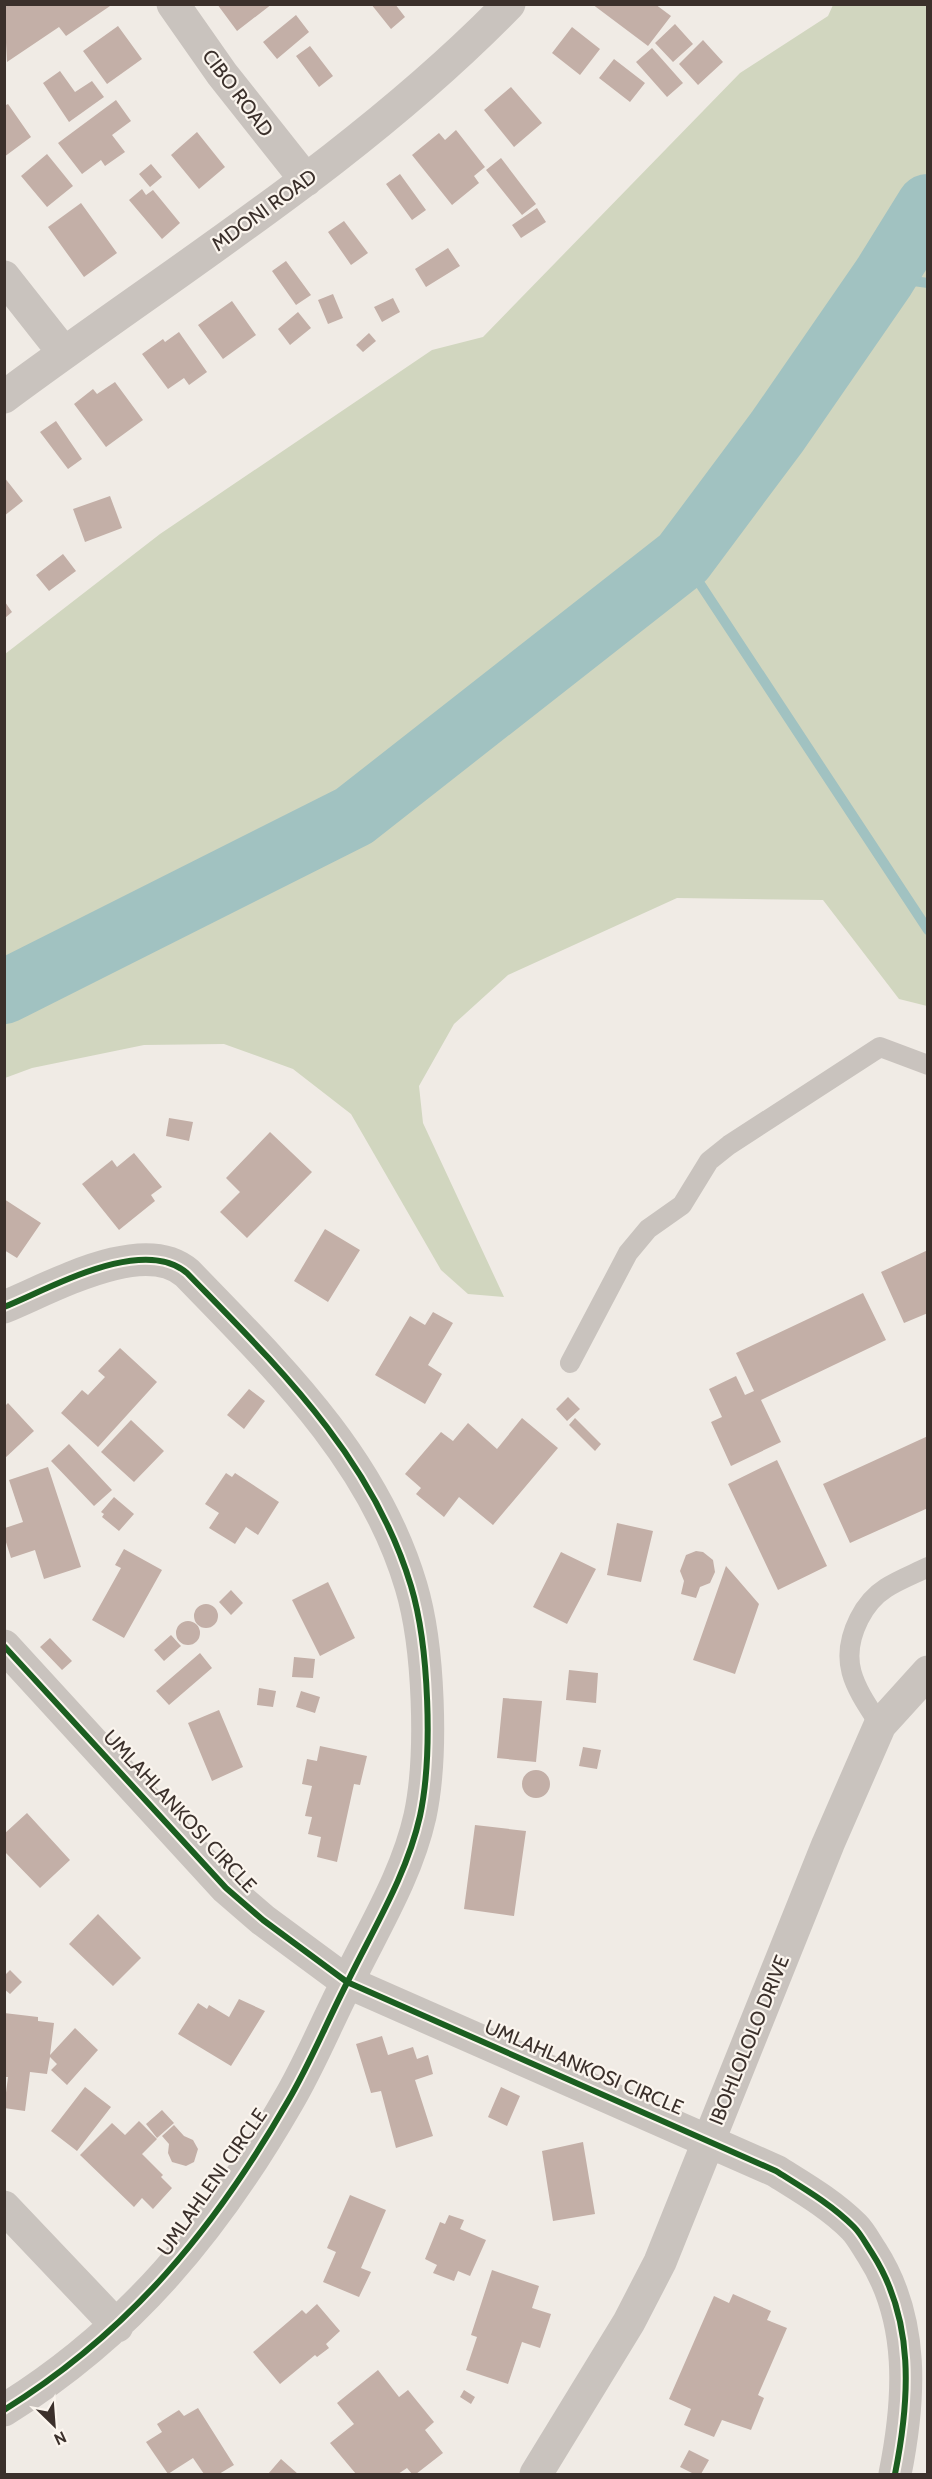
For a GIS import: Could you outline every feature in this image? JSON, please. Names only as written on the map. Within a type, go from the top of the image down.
[{"type":"street","name":"CIBO ROAD","points":[[173,4],[222,74],[306,180]]},
{"type":"street","name":"MDONI ROAD","points":[[4,397],[306,180],[378,125],[478,36],[509,4]]},
{"type":"street","points":[[4,277],[64,353]]},
{"type":"street","points":[[4,1307],[106,1266],[138,1259],[175,1263],[248,1336],[315,1410],[378,1504],[396,1541],[412,1589],[425,1657],[425,1774],[420,1815],[409,1853],[347,1982]]},
{"type":"street","name":"UMLAHLANKOSI CIRCLE","points":[[4,1647],[226,1888],[263,1920],[347,1982],[776,2171],[822,2199],[855,2228],[880,2265],[895,2298],[905,2341],[907,2378],[903,2436],[895,2475]]},
{"type":"street","name":"IBOHLOLOLO DRIVE","points":[[536,2475],[629,2322],[660,2262],[828,1844],[880,1725],[927,1672]]},
{"type":"street","name":"UMLAHLENI CIRCLE","points":[[4,2409],[79,2357],[117,2326],[186,2253],[288,2101],[347,1982]]},
{"type":"street","points":[[4,2207],[117,2326]]},
{"type":"lane","points":[[570,1363],[628,1253],[648,1229],[682,1205],[709,1161],[729,1145],[880,1047],[927,1065]]},
{"type":"lane","points":[[880,1725],[852,1677],[849,1663],[852,1633],[873,1599],[886,1588],[927,1567]]},
{"type":"green space","points":[[833,5],[927,5],[927,1006],[899,999],[823,900],[677,898],[508,975],[454,1024],[419,1086],[423,1123],[504,1297],[468,1294],[441,1270],[351,1114],[293,1069],[224,1044],[144,1045],[32,1068],[5,1078],[5,654],[160,534],[432,350],[483,337],[740,73],[828,16]]},
{"type":"building","points":[[4,4],[113,4],[66,36],[59,27],[7,62]]},
{"type":"building","points":[[217,4],[272,4],[237,31]]},
{"type":"building","points":[[371,4],[395,4],[405,17],[391,29]]},
{"type":"building","points":[[592,4],[655,4],[671,16],[648,46]]},
{"type":"building","points":[[296,15],[309,32],[277,59],[263,42]]},
{"type":"building","points":[[675,24],[693,44],[673,62],[655,43]]},
{"type":"building","points":[[118,26],[142,59],[107,84],[83,51]]},
{"type":"building","points":[[572,27],[600,49],[580,75],[552,53]]},
{"type":"building","points":[[703,40],[723,62],[698,85],[679,64]]},
{"type":"building","points":[[310,46],[333,76],[319,87],[296,56]]},
{"type":"building","points":[[652,48],[683,83],[667,97],[636,62]]},
{"type":"building","points":[[614,59],[645,83],[630,102],[599,78]]},
{"type":"building","points":[[60,71],[75,92],[92,81],[104,97],[69,122],[43,83]]},
{"type":"building","points":[[511,87],[542,123],[514,147],[484,110]]},
{"type":"building","points":[[116,100],[131,121],[112,135],[125,152],[105,166],[101,160],[82,174],[58,143]]},
{"type":"building","points":[[8,104],[31,137],[4,157],[4,106]]},
{"type":"building","points":[[456,130],[485,167],[474,176],[479,183],[452,205],[412,155],[439,133],[445,140]]},
{"type":"building","points":[[197,132],[225,167],[199,189],[171,155]]},
{"type":"building","points":[[47,154],[73,186],[47,207],[21,176]]},
{"type":"building","points":[[501,158],[536,204],[522,215],[486,170]]},
{"type":"building","points":[[151,164],[162,177],[150,187],[139,174]]},
{"type":"building","points":[[400,174],[426,210],[412,220],[386,184]]},
{"type":"building","points":[[142,189],[146,195],[153,190],[180,223],[162,239],[129,200]]},
{"type":"building","points":[[81,203],[117,253],[84,277],[48,227]]},
{"type":"building","points":[[537,208],[546,222],[521,238],[512,225]]},
{"type":"building","points":[[344,221],[368,253],[351,265],[328,232]]},
{"type":"building","points":[[448,248],[460,266],[426,287],[415,269]]},
{"type":"building","points":[[286,261],[311,295],[296,305],[272,271]]},
{"type":"building","points":[[333,294],[343,318],[328,324],[318,300]]},
{"type":"building","points":[[393,298],[400,312],[382,322],[374,307]]},
{"type":"building","points":[[232,301],[256,335],[223,359],[198,325]]},
{"type":"building","points":[[298,312],[311,328],[290,345],[278,329]]},
{"type":"building","points":[[179,332],[207,372],[189,385],[184,378],[168,389],[142,354],[163,339],[165,342]]},
{"type":"building","points":[[369,333],[376,341],[363,352],[356,345]]},
{"type":"building","points":[[115,382],[143,420],[106,447],[74,404],[93,389],[97,394]]},
{"type":"building","points":[[56,421],[82,459],[68,469],[40,432]]},
{"type":"building","points":[[4,477],[23,501],[4,516]]},
{"type":"building","points":[[110,496],[122,528],[85,542],[73,509]]},
{"type":"building","points":[[63,554],[76,571],[49,591],[36,575]]},
{"type":"building","points":[[5,602],[12,612],[5,618]]},
{"type":"building","points":[[169,1118],[193,1122],[189,1141],[166,1136]]},
{"type":"building","points":[[270,1132],[312,1172],[247,1238],[220,1212],[240,1192],[226,1178]]},
{"type":"building","points":[[134,1153],[162,1187],[151,1195],[155,1201],[119,1230],[82,1184],[112,1160],[117,1167]]},
{"type":"building","points":[[4,1199],[41,1223],[17,1258],[4,1250]]},
{"type":"building","points":[[325,1229],[360,1250],[328,1302],[294,1281]]},
{"type":"building","points":[[928,1250],[928,1313],[904,1323],[881,1272]]},
{"type":"building","points":[[863,1293],[886,1340],[761,1400],[781,1442],[731,1466],[711,1422],[722,1417],[709,1389],[736,1376],[745,1395],[754,1391],[736,1353]]},
{"type":"building","points":[[433,1312],[453,1323],[428,1365],[442,1374],[425,1404],[375,1375],[410,1316],[425,1325]]},
{"type":"building","points":[[120,1348],[157,1382],[98,1447],[61,1413],[82,1390],[88,1395],[105,1377],[98,1371]]},
{"type":"building","points":[[249,1389],[265,1401],[244,1429],[227,1415]]},
{"type":"building","points":[[568,1397],[580,1409],[567,1421],[556,1409]]},
{"type":"building","points":[[8,1403],[34,1431],[4,1459],[4,1407]]},
{"type":"building","points":[[522,1418],[558,1448],[493,1525],[459,1497],[444,1517],[416,1494],[421,1488],[405,1474],[441,1432],[453,1441],[468,1423],[497,1449]]},
{"type":"building","points":[[575,1418],[601,1444],[595,1451],[569,1425]]},
{"type":"building","points":[[131,1420],[164,1451],[134,1482],[101,1452]]},
{"type":"building","points":[[928,1436],[928,1508],[850,1543],[823,1484]]},
{"type":"building","points":[[69,1444],[112,1490],[94,1506],[51,1461]]},
{"type":"building","points":[[777,1460],[827,1566],[778,1590],[728,1484]]},
{"type":"building","points":[[48,1467],[81,1567],[44,1579],[35,1550],[11,1558],[5,1539],[5,1528],[23,1522],[9,1480]]},
{"type":"building","points":[[226,1473],[232,1477],[235,1473],[279,1502],[258,1535],[246,1527],[235,1544],[209,1528],[219,1513],[205,1504]]},
{"type":"building","points":[[114,1497],[134,1514],[119,1531],[102,1517],[104,1514],[101,1512]]},
{"type":"building","points":[[617,1523],[653,1531],[641,1582],[607,1575]]},
{"type":"building","points":[[124,1549],[162,1570],[124,1638],[92,1620],[121,1568],[115,1565]]},
{"type":"building","points":[[696,1551],[703,1552],[713,1560],[715,1572],[710,1583],[700,1587],[696,1598],[681,1594],[684,1581],[680,1571],[686,1555]]},
{"type":"building","points":[[561,1552],[596,1569],[567,1624],[533,1607]]},
{"type":"building","points":[[726,1566],[759,1604],[735,1674],[693,1660]]},
{"type":"building","points":[[328,1582],[355,1638],[320,1656],[292,1600]]},
{"type":"building","points":[[231,1590],[243,1603],[231,1615],[219,1602]]},
{"type":"building","points":[[206,1604],[214,1608],[218,1616],[214,1624],[206,1628],[198,1624],[194,1616],[198,1608]]},
{"type":"building","points":[[188,1621],[193,1622],[199,1628],[199,1638],[193,1644],[188,1645],[183,1644],[177,1638],[176,1633],[177,1628],[183,1622]]},
{"type":"building","points":[[171,1635],[181,1646],[164,1661],[154,1650]]},
{"type":"building","points":[[50,1638],[72,1661],[62,1670],[40,1647]]},
{"type":"building","points":[[200,1653],[212,1668],[169,1705],[156,1691]]},
{"type":"building","points":[[294,1657],[315,1659],[313,1678],[292,1677]]},
{"type":"building","points":[[569,1670],[598,1673],[596,1703],[566,1700]]},
{"type":"building","points":[[259,1688],[276,1691],[273,1707],[257,1705]]},
{"type":"building","points":[[301,1691],[320,1697],[315,1713],[296,1707]]},
{"type":"building","points":[[503,1698],[542,1701],[536,1762],[497,1758]]},
{"type":"building","points":[[219,1710],[243,1767],[212,1781],[188,1723]]},
{"type":"building","points":[[320,1746],[367,1756],[360,1785],[354,1784],[337,1862],[317,1857],[321,1837],[308,1834],[312,1817],[305,1816],[312,1786],[302,1784],[307,1759],[317,1761]]},
{"type":"building","points":[[583,1747],[601,1750],[597,1769],[579,1766]]},
{"type":"building","points":[[536,1770],[546,1774],[550,1784],[546,1794],[536,1798],[526,1794],[522,1784],[526,1774]]},
{"type":"building","points":[[27,1813],[70,1860],[40,1888],[4,1851],[4,1834]]},
{"type":"building","points":[[475,1825],[526,1831],[514,1916],[464,1909]]},
{"type":"building","points":[[98,1914],[141,1958],[113,1986],[69,1944]]},
{"type":"building","points":[[10,1970],[22,1982],[10,1994],[4,1989],[4,1976]]},
{"type":"building","points":[[239,1999],[265,2011],[231,2066],[178,2034],[198,2003],[207,2009],[209,2005],[229,2017]]},
{"type":"building","points":[[4,2013],[38,2017],[38,2021],[54,2023],[50,2055],[75,2028],[98,2050],[67,2085],[51,2070],[57,2064],[50,2057],[47,2074],[30,2072],[25,2111],[4,2108],[8,2077],[4,2077]]},
{"type":"building","points":[[382,2036],[388,2055],[413,2047],[417,2059],[428,2055],[433,2074],[415,2080],[433,2136],[396,2148],[381,2091],[371,2093],[356,2044]]},
{"type":"building","points":[[85,2087],[111,2107],[77,2151],[51,2131]]},
{"type":"building","points":[[501,2087],[520,2096],[507,2126],[488,2117]]},
{"type":"building","points":[[162,2110],[174,2123],[157,2138],[146,2124]]},
{"type":"building","points":[[139,2121],[157,2139],[142,2154],[163,2175],[161,2177],[172,2188],[153,2209],[142,2198],[134,2207],[80,2155],[112,2123],[125,2135]]},
{"type":"building","points":[[174,2125],[184,2136],[193,2140],[198,2149],[194,2162],[186,2166],[172,2162],[168,2153],[169,2144],[162,2136]]},
{"type":"building","points":[[583,2142],[595,2214],[553,2221],[542,2151]]},
{"type":"building","points":[[350,2195],[386,2210],[361,2268],[371,2272],[359,2297],[323,2282],[336,2252],[327,2248]]},
{"type":"building","points":[[449,2215],[464,2220],[460,2229],[486,2240],[470,2276],[458,2271],[454,2281],[433,2273],[437,2265],[425,2259],[440,2222],[445,2224]]},
{"type":"building","points":[[492,2270],[539,2286],[532,2308],[551,2314],[540,2348],[522,2342],[508,2384],[466,2370],[477,2337],[471,2335]]},
{"type":"building","points":[[733,2294],[771,2311],[767,2320],[787,2328],[758,2395],[764,2398],[751,2430],[722,2420],[714,2437],[684,2425],[691,2409],[669,2399],[714,2296],[729,2303]]},
{"type":"building","points":[[317,2304],[340,2331],[326,2344],[329,2348],[317,2357],[315,2355],[280,2384],[253,2352],[302,2310],[306,2314]]},
{"type":"building","points":[[378,2370],[399,2397],[408,2390],[434,2422],[425,2430],[443,2453],[416,2474],[412,2474],[407,2468],[398,2474],[356,2474],[330,2443],[354,2424],[337,2403]]},
{"type":"building","points":[[464,2390],[475,2397],[471,2404],[460,2397]]},
{"type":"building","points":[[198,2408],[234,2465],[219,2474],[204,2474],[193,2458],[168,2474],[146,2442],[162,2432],[157,2424],[179,2410],[184,2416]]},
{"type":"building","points":[[689,2450],[709,2460],[701,2474],[694,2474],[680,2467]]},
{"type":"building","points":[[281,2459],[298,2474],[268,2474]]},
{"type":"waterway","points":[[4,992],[354,816],[683,558],[777,432],[884,277],[928,206]]},
{"type":"waterway","points":[[884,277],[928,283]]},
{"type":"waterway","points":[[683,558],[928,930]]},
{"type":"cycle path","points":[[4,1307],[71,1278],[122,1262],[146,1260],[168,1263],[187,1273],[255,1343],[318,1416],[347,1455],[373,1496],[394,1540],[411,1586],[417,1611],[425,1669],[428,1732],[427,1763],[420,1816],[399,1879],[304,2071],[260,2148],[231,2192],[199,2234],[166,2274],[130,2311],[91,2347],[49,2380],[4,2410]]},
{"type":"cycle path","points":[[4,1646],[226,1888],[263,1920],[347,1982],[776,2171],[836,2211],[854,2227],[886,2279],[896,2305],[902,2333],[906,2389],[895,2474]]}]
